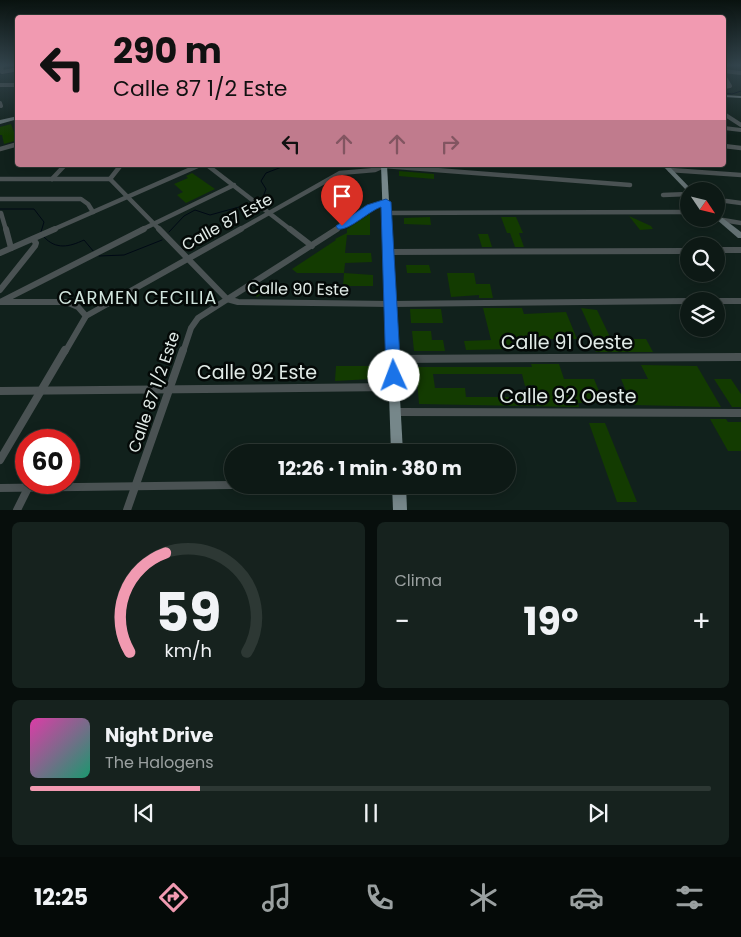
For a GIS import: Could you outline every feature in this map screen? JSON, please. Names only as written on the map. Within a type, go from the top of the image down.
[{"type":"main road","points":[[726,96],[741,97]]},
{"type":"main road","points":[[0,122],[15,119]]},
{"type":"main road","points":[[384,167],[397,444]]},
{"type":"main road","points":[[667,167],[680,182]]},
{"type":"main road","points":[[725,222],[741,236]]},
{"type":"main road","points":[[399,494],[400,510]]},
{"type":"street","points":[[726,115],[741,125]]},
{"type":"street","points":[[730,118],[741,117]]},
{"type":"street","points":[[726,128],[741,130]]},
{"type":"street","points":[[0,149],[15,145]]},
{"type":"street","points":[[726,146],[741,148]]},
{"type":"street","points":[[52,179],[63,167]]},
{"type":"street","points":[[0,179],[110,179],[119,167]]},
{"type":"street","points":[[0,253],[195,167]]},
{"type":"street","points":[[211,167],[312,246]]},
{"type":"street","name":"Calle 87 Este","points":[[86,316],[340,173],[345,171],[376,170],[382,167]]},
{"type":"street","name":"Calle 87 Este","points":[[397,167],[630,185]]},
{"type":"street","points":[[667,167],[741,175]]},
{"type":"street","name":"Calle 90 Este","points":[[110,179],[227,300],[238,302],[391,304],[680,301]]},
{"type":"street","points":[[0,460],[86,316],[78,307],[66,302],[0,302],[100,250],[234,185]]},
{"type":"street","points":[[663,195],[680,194]]},
{"type":"street","points":[[0,199],[81,199],[93,212]]},
{"type":"street","points":[[726,201],[741,204]]},
{"type":"street","name":"Calle 87 1/2 Este","points":[[127,510],[193,325],[204,314],[371,207],[386,202]]},
{"type":"street","points":[[386,213],[680,212]]},
{"type":"street","points":[[1,213],[11,248]]},
{"type":"street","points":[[725,220],[741,223]]},
{"type":"street","points":[[0,290],[34,246],[36,238]]},
{"type":"street","points":[[725,250],[741,250]]},
{"type":"street","points":[[388,252],[680,251]]},
{"type":"street","points":[[725,301],[741,301]]},
{"type":"street","name":"Calle 91 Oeste","points":[[393,359],[741,357]]},
{"type":"street","name":"Calle 92 Este","points":[[0,391],[394,387]]},
{"type":"street","name":"Calle 92 Oeste","points":[[395,412],[741,413]]},
{"type":"street","points":[[80,487],[224,484]]},
{"type":"street","points":[[0,488],[15,488]]},
{"type":"street","points":[[17,510],[25,494]]},
{"type":"building","points":[[11,124],[15,132],[15,141],[4,144],[2,135],[0,135],[0,127]]},
{"type":"building","points":[[399,171],[434,174],[434,179],[399,176]]},
{"type":"building","points":[[192,173],[215,189],[186,203],[177,195],[183,192],[174,184],[188,178],[186,176]]},
{"type":"building","points":[[370,214],[370,235],[347,235],[345,253],[371,253],[372,262],[345,263],[344,273],[297,273],[292,269],[335,239],[347,233],[347,229]]},
{"type":"building","points":[[629,216],[651,226],[653,229],[640,230]]},
{"type":"building","points":[[430,217],[431,225],[404,224],[404,218]]},
{"type":"building","points":[[501,217],[516,217],[523,233],[519,233],[524,247],[515,247]]},
{"type":"building","points":[[478,234],[488,234],[492,247],[482,247]]},
{"type":"building","points":[[406,265],[429,265],[431,273],[407,273]]},
{"type":"building","points":[[344,273],[373,275],[373,286],[343,286]]},
{"type":"building","points":[[447,273],[474,273],[476,284],[490,284],[493,298],[479,298],[479,295],[451,297]]},
{"type":"building","points":[[264,283],[270,288],[257,297],[250,292]]},
{"type":"building","points":[[483,308],[522,308],[524,314],[566,312],[577,339],[511,339],[514,349],[466,350],[464,341],[491,340]]},
{"type":"building","points":[[581,308],[597,310],[611,339],[646,339],[653,352],[596,352],[591,340],[595,339]]},
{"type":"building","points":[[410,309],[441,309],[443,323],[411,323]]},
{"type":"building","points":[[412,331],[431,331],[432,340],[443,340],[445,351],[414,351]]},
{"type":"building","points":[[531,364],[559,364],[564,379],[594,379],[604,403],[578,403],[579,407],[419,404],[416,367],[532,367]],"holes":[[[433,374],[522,374],[525,386],[534,385],[537,397],[466,397],[465,388],[435,388]]]},
{"type":"building","points":[[641,365],[697,366],[721,407],[632,405],[621,379],[648,379]]},
{"type":"building","points":[[336,366],[370,366],[371,379],[335,381]]},
{"type":"building","points":[[714,379],[731,379],[741,394],[741,407],[732,407]]},
{"type":"building","points":[[710,419],[726,419],[728,422],[741,422],[741,451],[728,451]]},
{"type":"building","points":[[589,423],[605,423],[637,502],[617,502]]},
{"type":"waterway","points":[[726,93],[732,94],[741,91]]},
{"type":"waterway","points":[[258,200],[263,197],[266,189],[261,181],[266,173],[282,167]]},
{"type":"waterway","points":[[169,232],[184,216],[195,210],[210,215],[250,204]]},
{"type":"waterway","points":[[0,209],[34,209],[44,222],[41,232]]},
{"type":"waterway","points":[[44,237],[58,246],[68,246],[84,240],[94,252]]},
{"type":"waterway","points":[[99,256],[124,255],[162,240]]},
{"type":"district","name":"CARMEN CECILIA","points":[[138,297]]},
{"type":"route","points":[[342,226],[371,207],[386,202],[394,376]]}]
